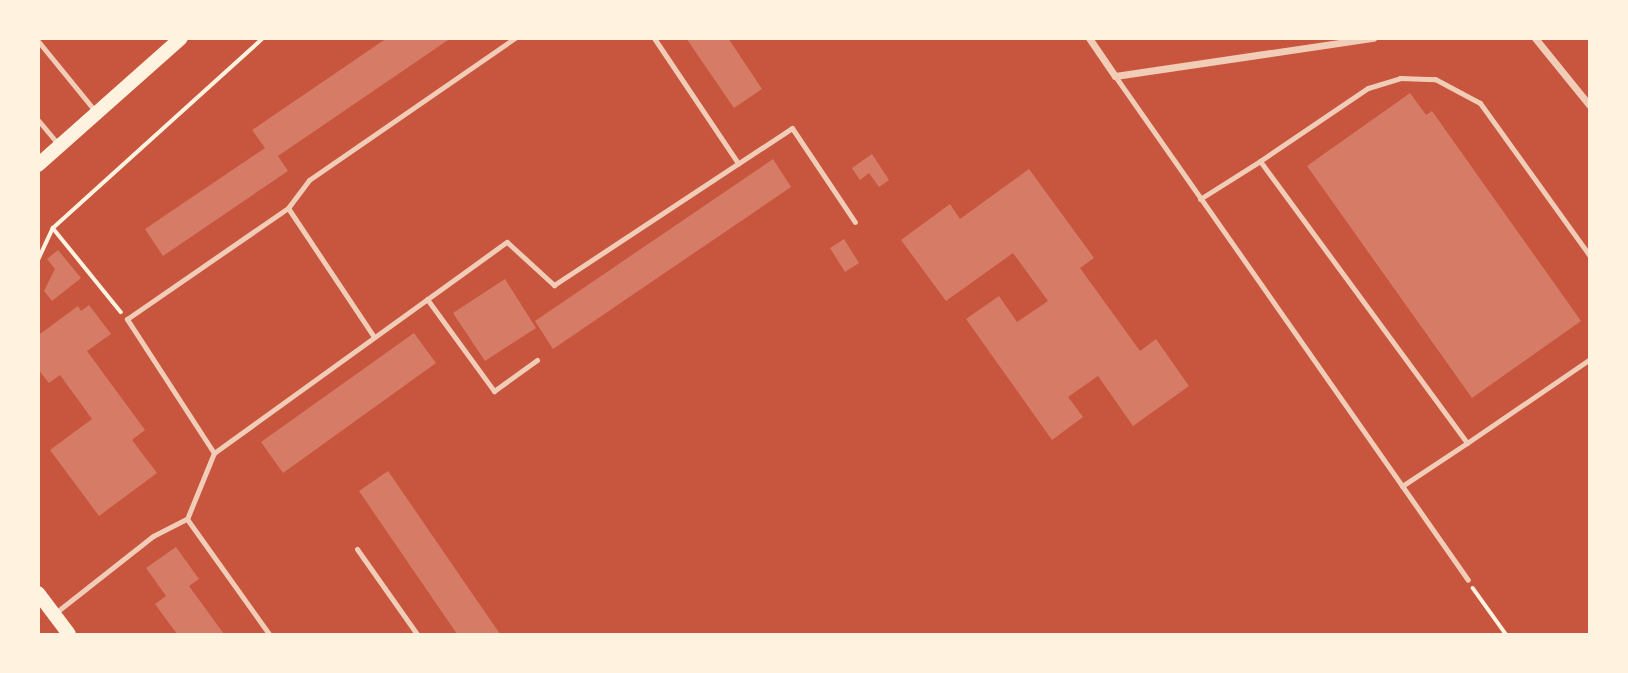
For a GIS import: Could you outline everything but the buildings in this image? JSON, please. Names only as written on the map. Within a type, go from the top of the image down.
[{"type":"main road","points":[[38,165],[181,38]]},
{"type":"main road","points":[[38,593],[69,635]]},
{"type":"street","points":[[1089,38],[1115,76],[1373,38]]},
{"type":"street","points":[[1535,38],[1590,106]]},
{"type":"lane","points":[[214,453],[127,319],[288,208],[309,180],[515,38]]},
{"type":"lane","points":[[654,38],[738,163]]},
{"type":"lane","points":[[38,41],[97,113]]},
{"type":"lane","points":[[1115,76],[1468,580]]},
{"type":"lane","points":[[1200,199],[1368,88],[1400,78],[1435,79],[1479,103],[1590,256]]},
{"type":"lane","points":[[38,120],[60,146]]},
{"type":"lane","points":[[54,614],[153,536],[187,519],[214,453],[507,242],[554,285],[792,128],[855,222]]},
{"type":"lane","points":[[1260,161],[1467,443]]},
{"type":"lane","points":[[288,208],[374,337]]},
{"type":"lane","points":[[427,299],[494,391],[537,360]]},
{"type":"lane","points":[[1402,486],[1590,359]]},
{"type":"lane","points":[[187,519],[269,635]]},
{"type":"lane","points":[[357,549],[417,635]]},
{"type":"path","points":[[38,260],[53,228],[262,38]]},
{"type":"path","points":[[53,228],[127,319]]},
{"type":"path","points":[[1468,580],[1506,635]]}]
